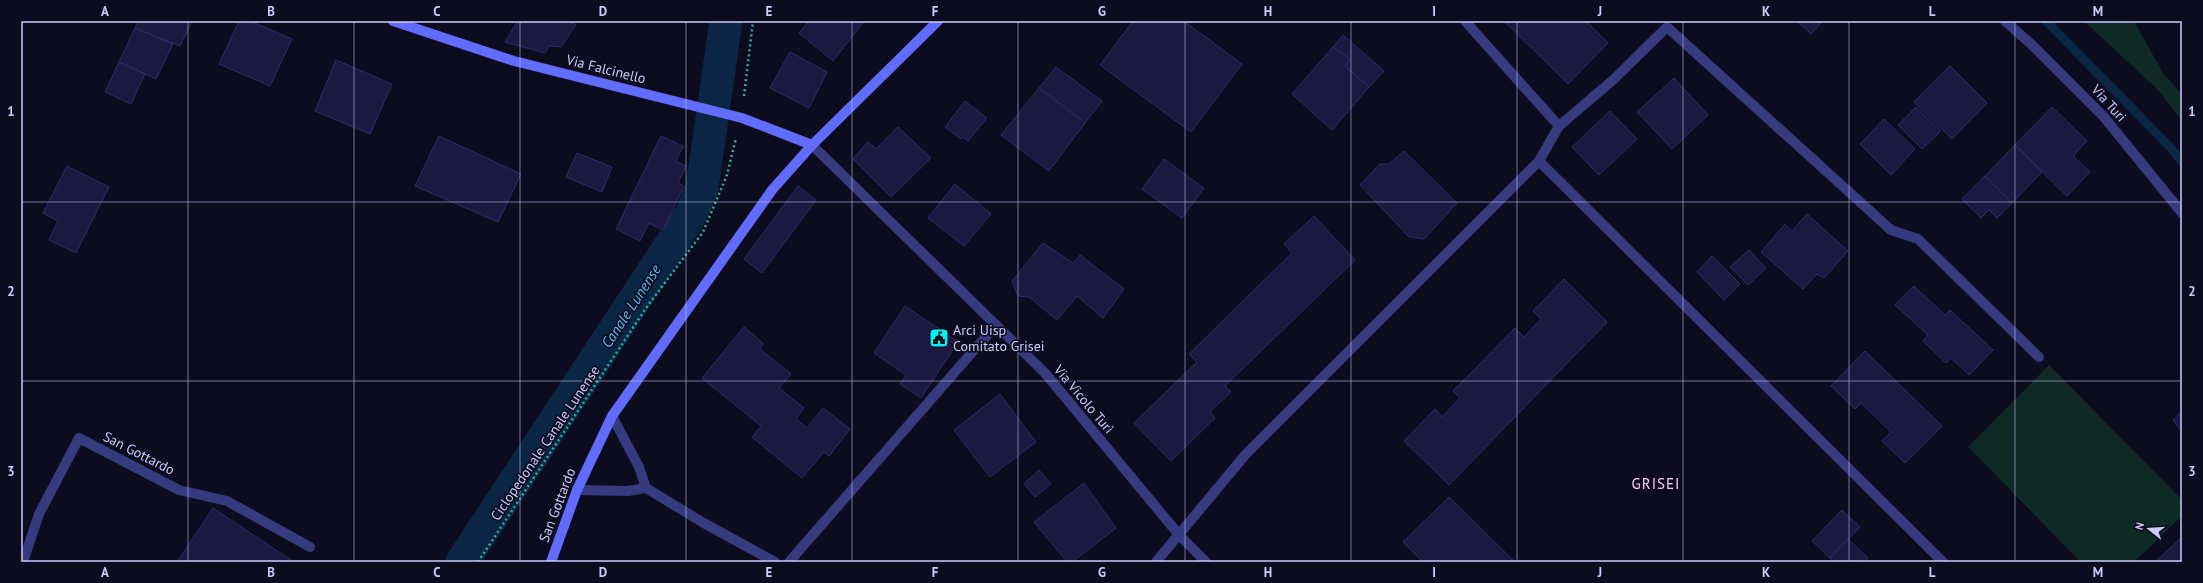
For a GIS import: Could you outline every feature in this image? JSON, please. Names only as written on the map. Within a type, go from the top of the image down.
[{"type":"street","name":"Via Falcinello","points":[[393,21],[514,61],[742,118],[812,145]]},
{"type":"street","points":[[775,562],[702,522],[646,488],[639,467],[612,416],[772,190],[812,145],[938,21]]},
{"type":"street","points":[[1465,21],[1559,126]]},
{"type":"street","name":"Via Turi","points":[[2005,21],[2031,44],[2104,117],[2182,213]]},
{"type":"street","points":[[1156,562],[1180,536],[1246,454],[1539,161],[1559,126],[1613,80],[1667,27],[1891,230],[1918,239],[2039,357]]},
{"type":"street","name":"Via Vicolo Turì","points":[[812,145],[1045,373],[1180,536],[1206,562]]},
{"type":"street","points":[[1539,161],[1943,562]]},
{"type":"street","points":[[789,562],[996,325]]},
{"type":"street","name":"San Gottardo","points":[[551,562],[577,490],[612,416]]},
{"type":"street","name":"San Gottardo","points":[[23,562],[39,514],[79,438],[179,490],[226,501],[310,547]]},
{"type":"street","points":[[577,490],[628,491],[646,488]]},
{"type":"path","points":[[744,99],[753,21]]},
{"type":"path","name":"Ciclopedonale Canale Lunense","points":[[478,562],[646,308],[703,232],[727,175],[738,133]]},
{"type":"green space","points":[[2084,21],[2133,21],[2135,23],[2164,75],[2182,94],[2182,121],[2159,91]]},
{"type":"green space","points":[[2049,365],[2182,500],[2182,516],[2134,562],[2081,562],[1968,447]]},
{"type":"building","points":[[138,21],[192,21],[180,46],[135,28]]},
{"type":"building","points":[[239,21],[250,21],[292,39],[270,86],[219,64]]},
{"type":"building","points":[[518,21],[569,21],[576,25],[561,47],[549,46],[545,53],[505,42]]},
{"type":"building","points":[[809,21],[864,21],[833,61],[799,33]]},
{"type":"building","points":[[1133,21],[1184,21],[1242,64],[1191,132],[1100,65]]},
{"type":"building","points":[[1504,21],[1586,21],[1608,43],[1568,84]]},
{"type":"building","points":[[1797,21],[1823,21],[1811,34]]},
{"type":"building","points":[[135,28],[173,44],[156,79],[119,62]]},
{"type":"building","points":[[1343,35],[1384,71],[1369,87],[1345,66],[1350,59],[1333,47]]},
{"type":"building","points":[[1333,47],[1350,59],[1345,66],[1369,87],[1332,130],[1292,94]]},
{"type":"building","points":[[790,52],[827,72],[809,108],[770,88]]},
{"type":"building","points":[[336,60],[392,84],[370,134],[315,111]]},
{"type":"building","points":[[119,62],[145,74],[131,104],[105,92]]},
{"type":"building","points":[[1950,66],[1987,103],[1952,139],[1914,102]]},
{"type":"building","points":[[1056,67],[1102,101],[1085,123],[1039,88]]},
{"type":"building","points":[[1674,78],[1708,115],[1672,149],[1637,112]]},
{"type":"building","points":[[1039,88],[1085,123],[1049,171],[1001,135]]},
{"type":"building","points":[[965,101],[987,118],[968,141],[963,137],[961,139],[945,127]]},
{"type":"building","points":[[1916,107],[1941,131],[1922,149],[1898,125]]},
{"type":"building","points":[[2052,107],[2087,141],[2073,156],[2090,172],[2067,196],[2015,145]]},
{"type":"building","points":[[1610,111],[1637,139],[1599,175],[1572,147]]},
{"type":"building","points":[[1884,119],[1915,149],[1891,175],[1860,144]]},
{"type":"building","points":[[898,127],[931,158],[891,197],[853,159],[868,142],[876,149]]},
{"type":"building","points":[[439,136],[521,174],[498,222],[415,186]]},
{"type":"building","points":[[661,136],[683,146],[676,161],[686,166],[678,183],[684,186],[663,230],[649,223],[640,241],[616,229]]},
{"type":"building","points":[[2015,145],[2042,172],[2012,203],[1985,176]]},
{"type":"building","points":[[1404,151],[1457,203],[1424,239],[1409,237],[1360,185],[1380,164],[1389,164]]},
{"type":"building","points":[[577,153],[612,167],[602,192],[566,177]]},
{"type":"building","points":[[1164,159],[1204,188],[1182,218],[1142,189]]},
{"type":"building","points":[[67,166],[109,187],[76,253],[49,240],[58,221],[43,213]]},
{"type":"building","points":[[1985,176],[2012,203],[1997,218],[1989,210],[1981,218],[1962,199]]},
{"type":"building","points":[[955,184],[991,214],[964,246],[928,218]]},
{"type":"building","points":[[798,186],[816,200],[762,273],[744,259]]},
{"type":"building","points":[[1807,214],[1848,251],[1824,278],[1817,274],[1803,289],[1761,252],[1785,224],[1792,231]]},
{"type":"building","points":[[1314,216],[1355,260],[1225,386],[1231,392],[1210,412],[1215,418],[1171,461],[1134,423],[1197,362],[1189,354],[1292,253],[1284,244]]},
{"type":"building","points":[[1043,243],[1073,263],[1080,255],[1124,289],[1103,318],[1077,296],[1057,320],[1029,297],[1018,296],[1012,281]]},
{"type":"building","points":[[1749,250],[1766,268],[1748,285],[1730,267]]},
{"type":"building","points":[[1712,256],[1740,284],[1724,300],[1697,272]]},
{"type":"building","points":[[1564,279],[1607,322],[1449,485],[1404,441],[1435,409],[1442,417],[1460,398],[1453,391],[1515,328],[1524,337],[1541,319],[1533,311]]},
{"type":"building","points":[[1914,286],[1945,315],[1950,310],[1993,350],[1969,375],[1951,358],[1946,363],[1923,341],[1928,335],[1895,305]]},
{"type":"building","points":[[905,306],[958,342],[921,398],[900,384],[906,375],[874,353]]},
{"type":"building","points":[[744,327],[763,343],[760,349],[791,374],[779,388],[804,408],[796,419],[807,428],[823,408],[850,429],[829,456],[824,452],[802,478],[752,437],[761,426],[702,378]]},
{"type":"building","points":[[1865,351],[1942,426],[1905,463],[1882,441],[1891,432],[1861,403],[1855,409],[1831,386]]},
{"type":"building","points":[[1000,394],[1036,442],[990,477],[954,430]]},
{"type":"building","points":[[2182,412],[2182,432],[2173,420]]},
{"type":"building","points":[[1039,470],[1051,484],[1035,497],[1024,484]]},
{"type":"building","points":[[1084,483],[1116,528],[1072,562],[1067,562],[1034,522]]},
{"type":"building","points":[[1449,497],[1515,562],[1423,562],[1403,542]]},
{"type":"building","points":[[213,508],[294,562],[177,562]]},
{"type":"building","points":[[1842,510],[1860,527],[1830,558],[1812,541]]},
{"type":"building","points":[[2181,538],[2182,562],[2155,562]]},
{"type":"building","points":[[1848,539],[1868,558],[1864,562],[1834,562],[1830,558]]},
{"type":"waterway","name":"Canale Lunense","points":[[462,562],[691,214],[702,188],[726,21]]},
{"type":"waterway","points":[[2046,21],[2171,148],[2182,162]]},
{"type":"place","name":"Arci Uisp Comitato Grisei","points":[[939,338]]},
{"type":"district","name":"GRISEI","points":[[1656,483]]}]
